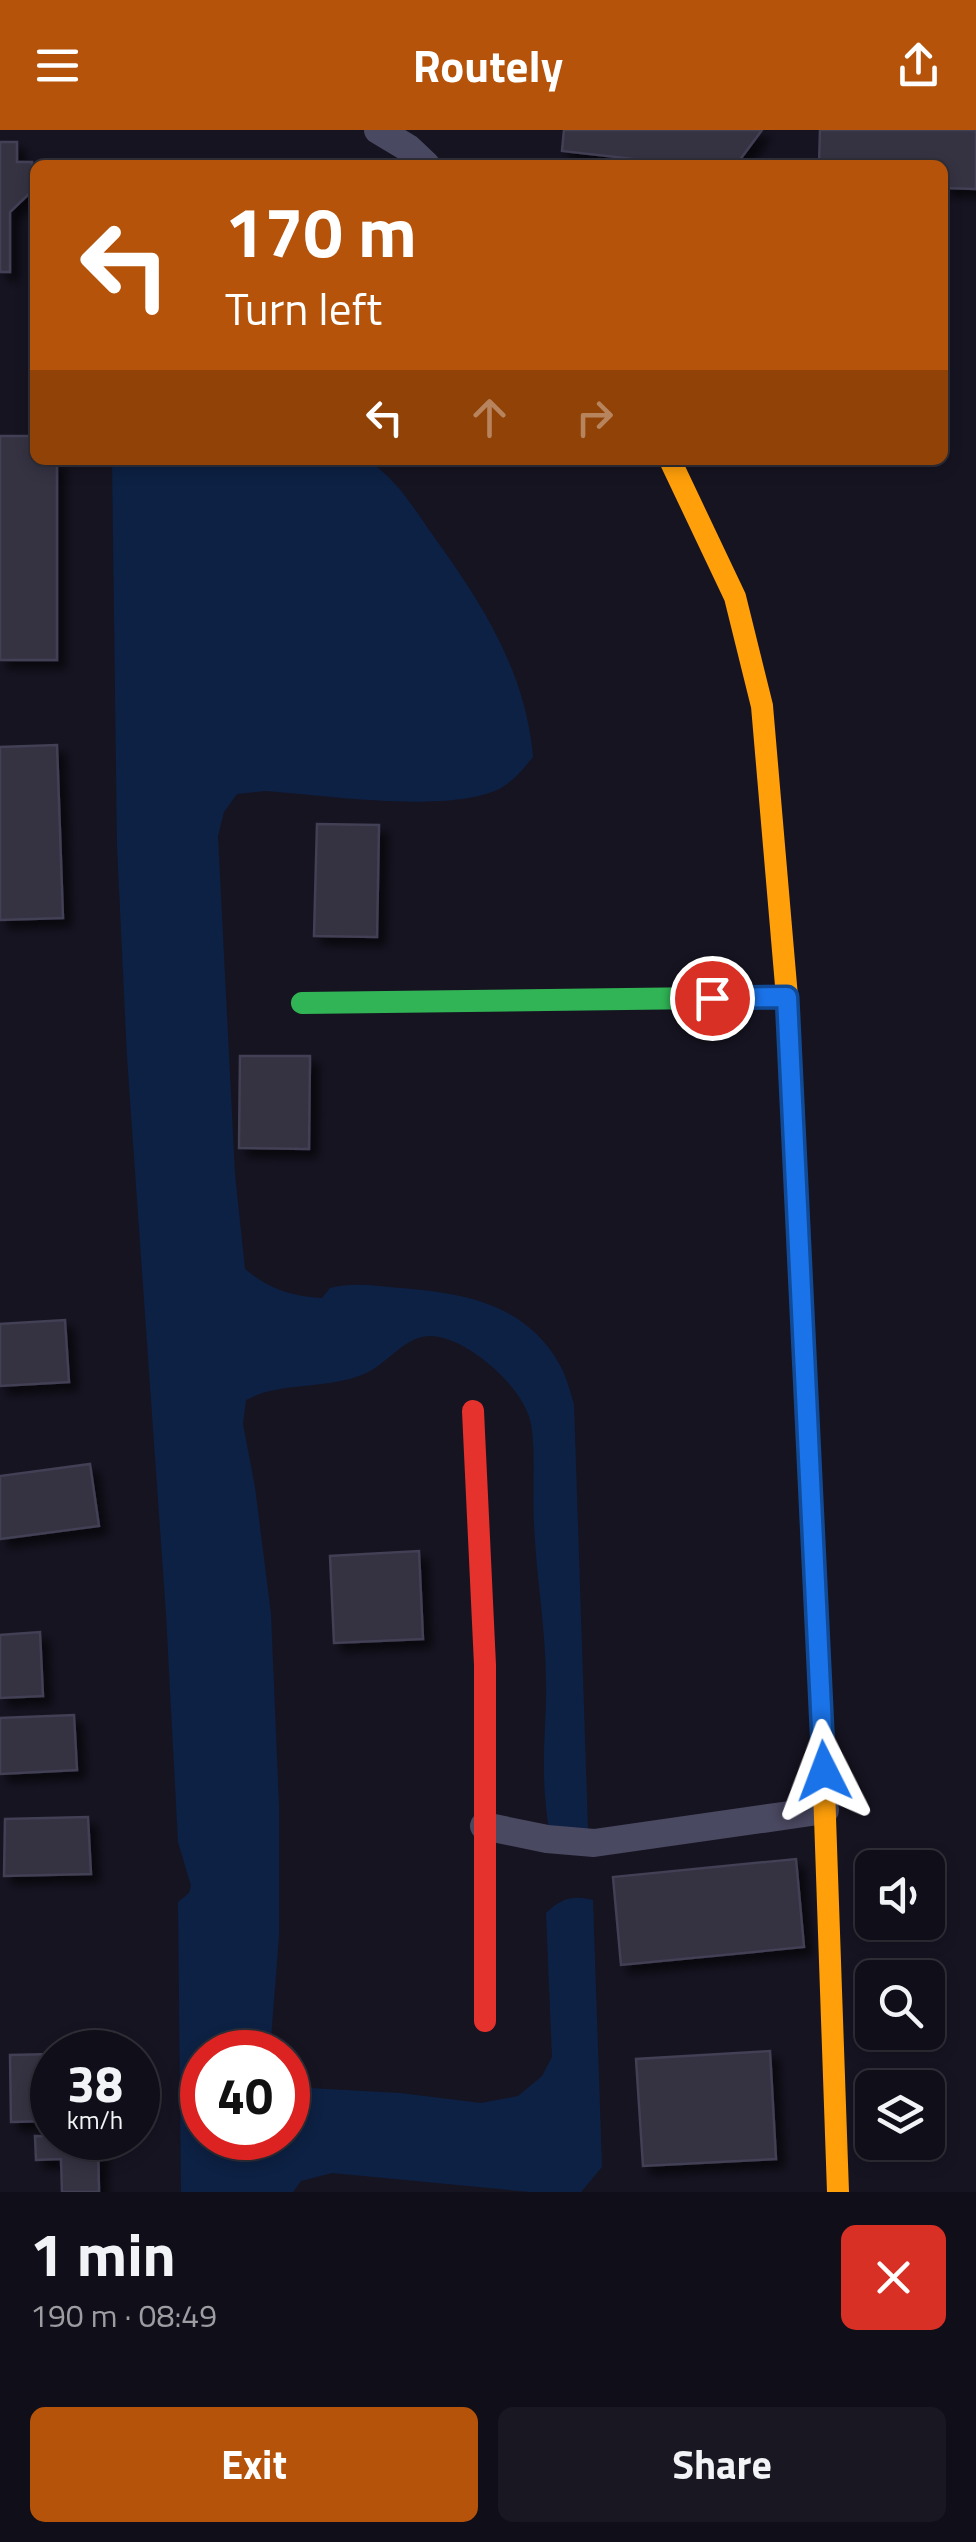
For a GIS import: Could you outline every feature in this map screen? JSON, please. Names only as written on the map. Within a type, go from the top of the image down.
[{"type":"street","points":[[378,130],[421,160]]},
{"type":"street","points":[[672,465],[734,597],[762,706],[787,997],[826,1810],[838,2192]]},
{"type":"street","points":[[302,1003],[787,997]]},
{"type":"street","points":[[473,1411],[485,1665],[485,2021]]},
{"type":"street","points":[[484,1826],[547,1839],[594,1843],[826,1810]]},
{"type":"water","points":[[112,465],[373,465],[411,503],[484,612],[521,695],[533,757],[504,786],[476,796],[418,802],[265,791],[237,794],[224,812],[218,836],[235,1174],[245,1269],[281,1290],[311,1297],[322,1298],[330,1288],[365,1285],[424,1290],[492,1306],[531,1329],[563,1371],[574,1404],[588,1829],[549,1834],[544,1781],[546,1662],[535,1543],[534,1460],[531,1424],[517,1394],[475,1353],[443,1338],[428,1336],[410,1342],[364,1374],[274,1390],[246,1400],[243,1424],[271,1614],[279,1805],[279,1936],[272,2030],[180,2030],[180,2095],[178,1902],[191,1886],[178,1842],[117,846]]},
{"type":"water","points":[[568,1899],[593,1900],[602,2167],[581,2192],[530,2192],[332,2173],[301,2181],[293,2192],[181,2192],[181,2160],[310,2160],[310,2088],[481,2103],[518,2096],[542,2076],[552,2057],[546,1913]]},
{"type":"building","points":[[564,130],[762,130],[740,160],[642,160],[562,151]]},
{"type":"building","points":[[820,130],[976,130],[976,189],[948,188],[948,160],[819,160]]},
{"type":"building","points":[[0,142],[17,142],[17,162],[30,162],[30,193],[10,212],[10,272],[0,272]]},
{"type":"building","points":[[0,436],[30,436],[30,465],[57,465],[57,660],[0,660]]},
{"type":"building","points":[[57,745],[63,918],[0,920],[0,747]]},
{"type":"building","points":[[317,824],[379,825],[377,937],[314,936]]},
{"type":"building","points":[[240,1056],[310,1056],[309,1149],[239,1148]]},
{"type":"building","points":[[65,1320],[69,1382],[0,1386],[0,1324]]},
{"type":"building","points":[[90,1464],[99,1526],[0,1539],[0,1476]]},
{"type":"building","points":[[419,1551],[423,1639],[334,1643],[330,1556]]},
{"type":"building","points":[[40,1632],[43,1696],[0,1698],[0,1635]]},
{"type":"building","points":[[74,1715],[77,1770],[0,1774],[0,1718]]},
{"type":"building","points":[[88,1817],[91,1874],[4,1876],[5,1819]]},
{"type":"building","points":[[796,1859],[804,1947],[621,1965],[613,1877]]},
{"type":"building","points":[[770,2051],[776,2159],[643,2166],[636,2059]]},
{"type":"building","points":[[10,2055],[30,2055],[30,2122],[11,2122]]},
{"type":"building","points":[[61,2160],[98,2160],[99,2192],[62,2192]]},
{"type":"traffic: fast","points":[[302,1003],[787,997]]},
{"type":"traffic: fast","points":[[800,1283],[823,1760]]},
{"type":"traffic: slow","points":[[672,465],[735,597],[762,706],[787,997],[800,1283]]},
{"type":"traffic: slow","points":[[823,1760],[838,2192]]},
{"type":"traffic: jam","points":[[473,1411],[485,1665],[485,2021]]},
{"type":"route","points":[[712,998],[787,997],[824,1771]]}]
